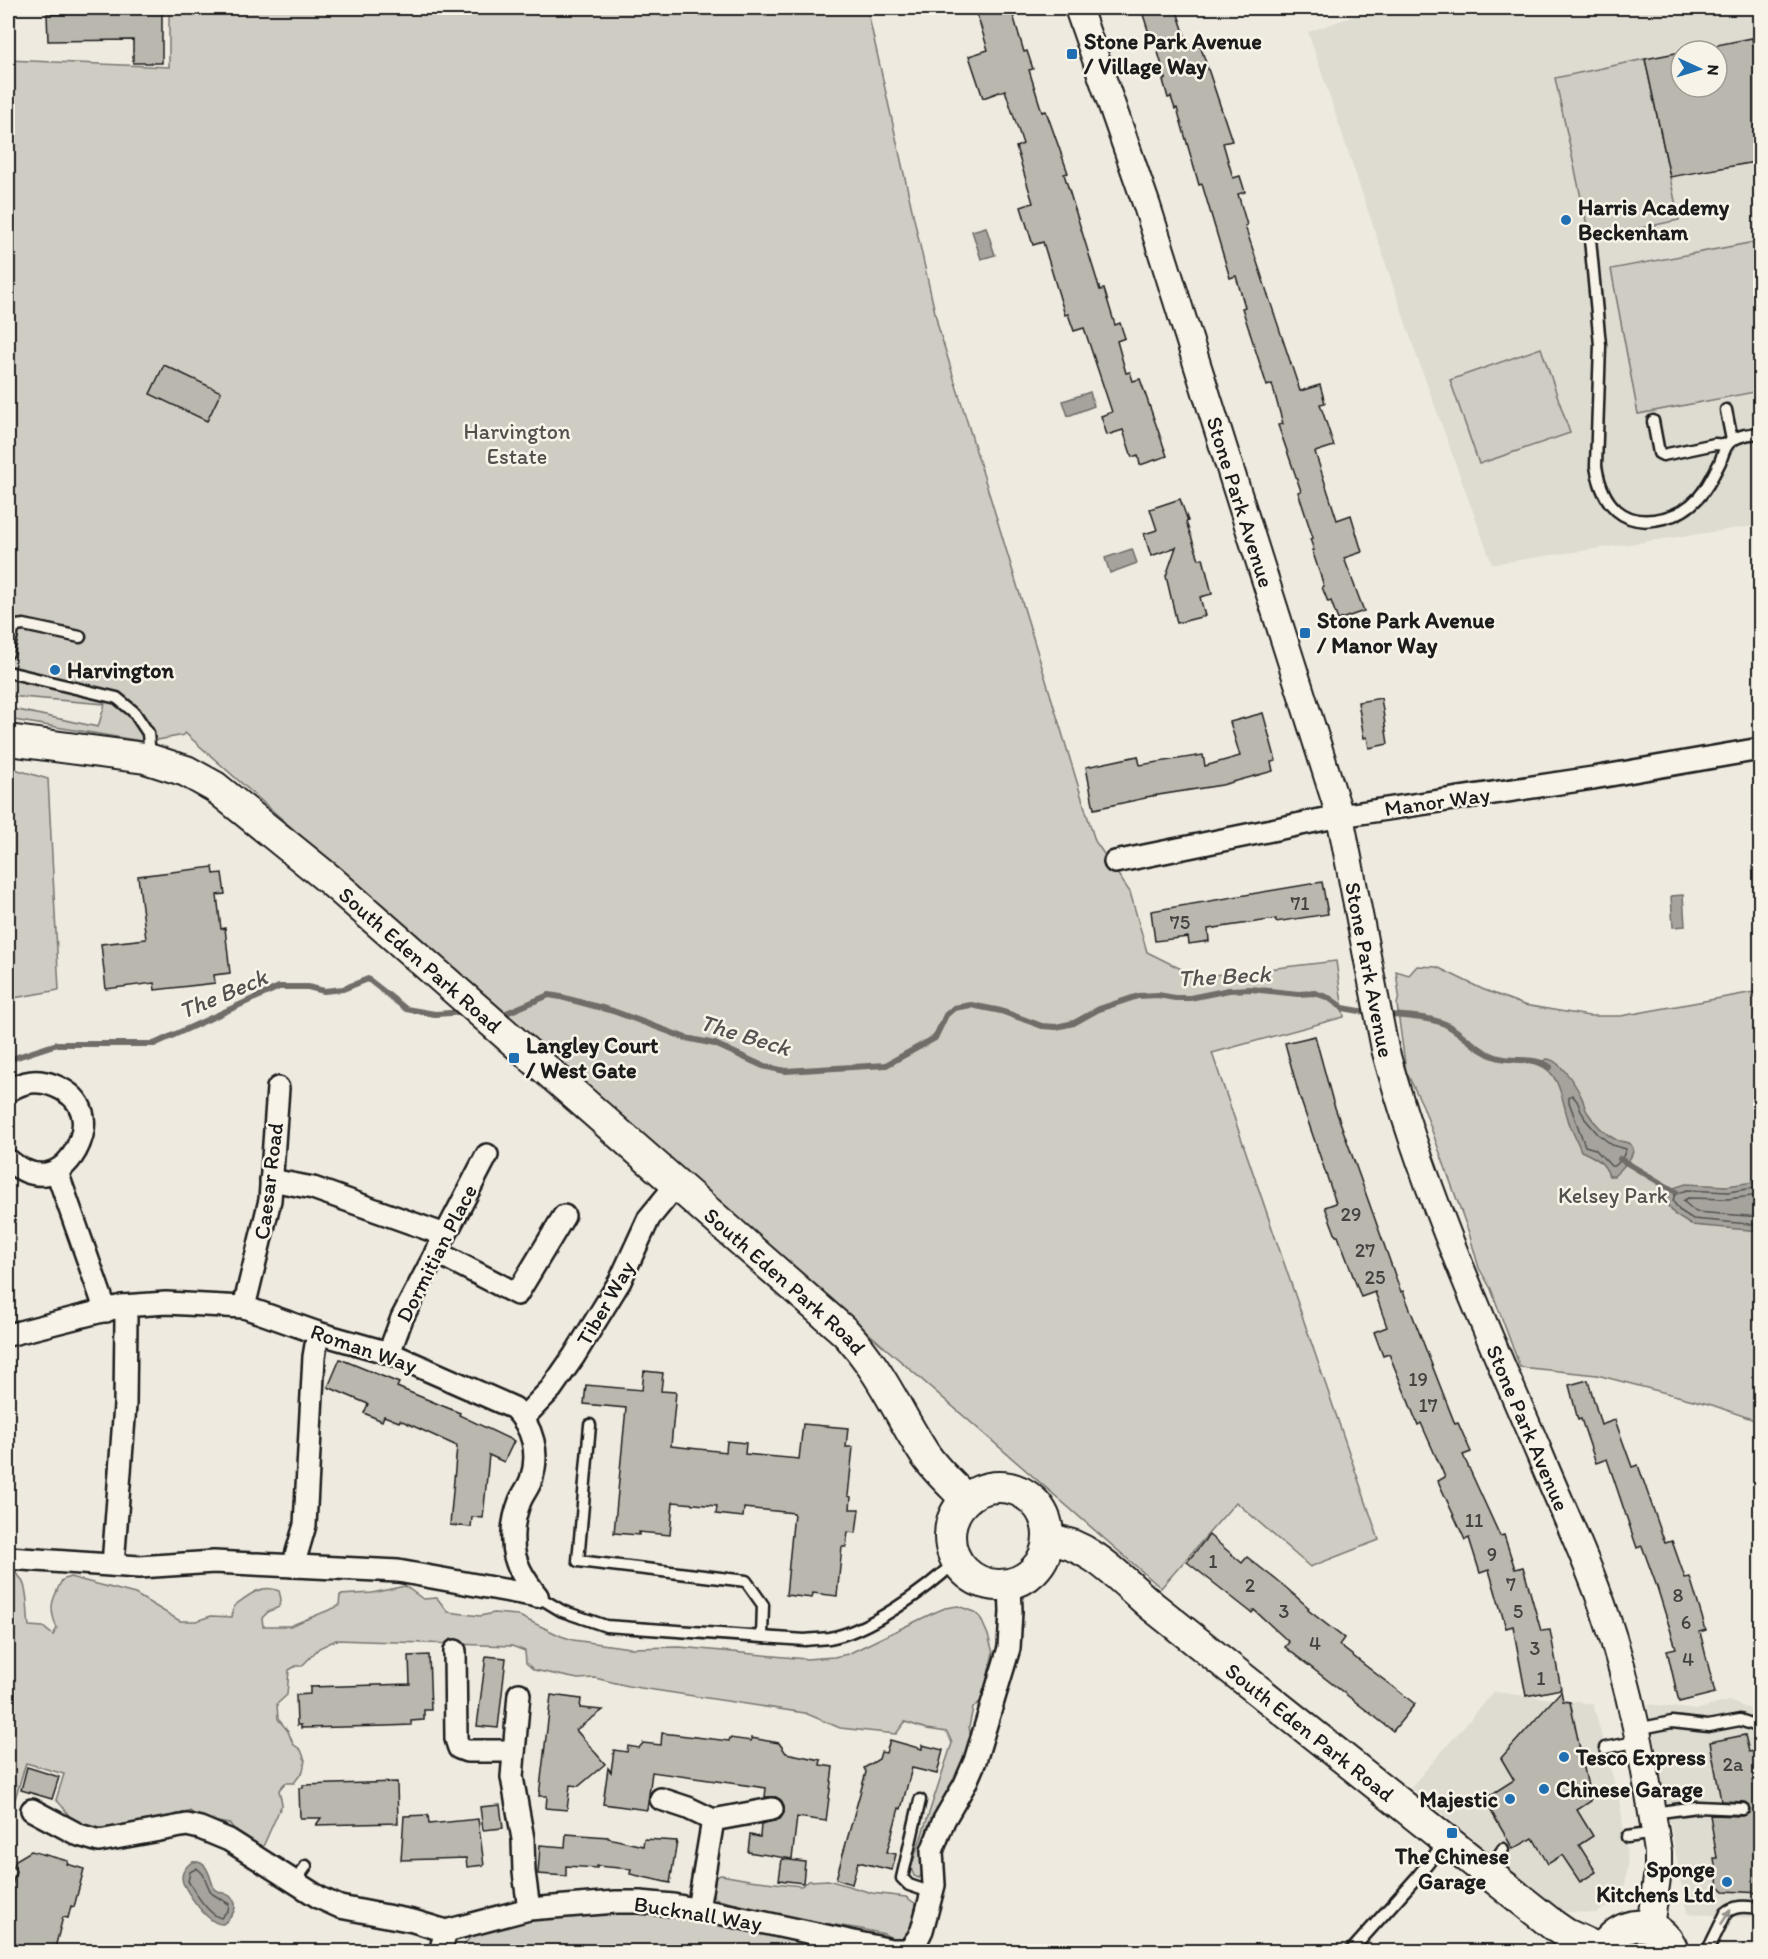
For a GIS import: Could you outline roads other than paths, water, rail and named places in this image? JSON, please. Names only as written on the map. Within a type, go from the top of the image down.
[{"type":"main road","name":"South Eden Park Road","points":[[8,740],[145,758],[186,771],[227,796],[330,880],[825,1313],[860,1348],[886,1386],[924,1454],[965,1498]]},
{"type":"main road","points":[[990,1487],[1005,1487],[1021,1491],[1033,1498],[1047,1522],[1048,1539],[1046,1553],[1033,1572],[1022,1580],[1010,1584],[982,1582],[966,1574],[956,1562],[950,1549],[949,1536],[956,1509],[965,1498],[990,1487]]},
{"type":"main road","name":"South Eden Park Road","points":[[1048,1539],[1064,1540],[1090,1553],[1152,1606],[1447,1840],[1495,1860],[1558,1929],[1601,1951]]},
{"type":"main road","points":[[1601,1951],[1614,1934],[1637,1926],[1650,1927],[1667,1937],[1674,1952]]},
{"type":"street","name":"Stone Park Avenue","points":[[1078,8],[1151,217],[1340,816],[1385,1049],[1394,1083],[1426,1178],[1478,1310],[1604,1609],[1626,1682],[1654,1823],[1659,1864],[1650,1927]]},
{"type":"street","name":"Manor Way","points":[[1115,862],[1340,816],[1593,778],[1761,749]]},
{"type":"street","points":[[8,1091],[18,1084],[38,1081],[63,1089],[76,1101],[83,1113],[84,1127],[81,1139],[70,1160],[57,1172],[41,1175],[27,1172],[8,1160]]},
{"type":"street","name":"Caesar Road","points":[[244,1307],[270,1200],[278,1088]]},
{"type":"street","name":"Dormitian Place","points":[[389,1353],[402,1318],[487,1155]]},
{"type":"street","points":[[57,1172],[114,1309],[126,1318],[125,1405],[112,1565]]},
{"type":"street","points":[[271,1180],[313,1188],[440,1244],[517,1294],[564,1216]]},
{"type":"street","name":"Tiber Way","points":[[524,1418],[551,1389],[574,1356],[620,1281],[649,1218],[677,1184]]},
{"type":"street","name":"Roman Way","points":[[8,1335],[114,1309],[166,1303],[244,1307],[318,1333],[389,1353],[514,1408],[524,1418]]},
{"type":"street","points":[[293,1566],[305,1525],[314,1357],[318,1333]]},
{"type":"street","points":[[524,1418],[530,1428],[535,1462],[531,1481],[520,1501],[514,1522],[512,1544],[517,1563],[537,1596]]},
{"type":"street","points":[[8,1558],[138,1567],[214,1562],[398,1571],[537,1596]]},
{"type":"street","name":"Bucknall Way","points":[[446,1931],[529,1909],[628,1902],[698,1909],[891,1950],[912,1950],[922,1930],[933,1893],[933,1851],[944,1820],[965,1784],[975,1761],[1009,1648],[1010,1584]]},
{"type":"street","points":[[455,1651],[456,1739],[459,1748],[467,1751],[514,1751]]},
{"type":"street","points":[[519,1694],[512,1777],[524,1839],[524,1872],[529,1909]]},
{"type":"street","points":[[661,1799],[713,1820],[772,1809]]},
{"type":"street","points":[[32,1810],[79,1835],[99,1841],[193,1826],[229,1840],[300,1874],[320,1898],[339,1907],[413,1921],[446,1931],[440,1952]]},
{"type":"street","points":[[698,1909],[713,1820]]},
{"type":"lane","points":[[1590,239],[1600,345],[1596,466],[1603,493],[1614,508],[1632,520],[1652,522],[1685,509],[1698,499],[1729,443],[1726,410]]},
{"type":"lane","points":[[1653,421],[1659,453],[1663,454],[1729,443],[1761,433]]},
{"type":"lane","points":[[8,653],[16,626],[24,625],[80,637]]},
{"type":"lane","points":[[8,672],[117,698],[134,712],[148,733],[149,745],[145,758]]},
{"type":"lane","points":[[590,1425],[578,1562],[746,1581],[763,1605],[762,1636]]},
{"type":"lane","points":[[537,1596],[562,1611],[606,1626],[805,1640],[830,1638],[873,1622],[935,1581],[956,1562]]},
{"type":"lane","points":[[1605,1748],[1671,1722],[1708,1726],[1740,1720],[1761,1727]]},
{"type":"lane","points":[[920,1800],[902,1878],[909,1885],[933,1893]]},
{"type":"lane","points":[[1627,1837],[1654,1823],[1696,1807],[1743,1809]]},
{"type":"lane","points":[[1350,1952],[1447,1840]]},
{"type":"lane","points":[[1707,1952],[1726,1913],[1731,1908],[1761,1908]]},
{"type":"water","points":[[986,227],[995,255],[981,259],[972,231]]},
{"type":"water","points":[[1090,392],[1094,406],[1068,416],[1063,401]]},
{"type":"water","points":[[1132,549],[1137,563],[1110,573],[1105,558]]},
{"type":"water","points":[[1683,895],[1685,926],[1673,927],[1671,896]]},
{"type":"water","points":[[1547,1059],[1557,1063],[1567,1073],[1579,1091],[1593,1121],[1607,1134],[1632,1146],[1632,1155],[1629,1160],[1614,1176],[1609,1176],[1601,1163],[1581,1151],[1569,1123],[1556,1080],[1552,1074],[1539,1065]]},
{"type":"water","points":[[1760,1181],[1760,1231],[1691,1225],[1675,1215],[1666,1203],[1670,1189],[1686,1184],[1727,1186]]},
{"type":"water","points":[[192,1862],[205,1866],[214,1888],[234,1900],[234,1912],[223,1924],[205,1915],[183,1883],[184,1871]]},
{"type":"waterway","name":"The Beck","points":[[8,1060],[57,1044],[154,1044],[279,987],[308,987],[324,991],[343,989],[368,979],[406,1009],[435,1014],[467,1012]]},
{"type":"waterway","name":"The Beck","points":[[497,1014],[504,1014],[549,995],[561,997],[613,1011],[686,1038],[715,1044],[763,1066],[785,1071],[886,1065],[935,1038],[946,1015],[954,1008],[971,1005],[1001,1011],[1042,1026],[1056,1027],[1074,1023],[1099,1009],[1138,996],[1190,998],[1229,990],[1251,989],[1298,994],[1315,993],[1329,998],[1343,1008],[1371,1013]]},
{"type":"waterway","name":"The Beck","points":[[1385,1014],[1438,1021],[1496,1057],[1537,1062],[1550,1067]]},
{"type":"waterway","name":"The Beck","points":[[1620,1159],[1676,1192]]},
{"type":"place","name":"Stone Park Avenue / Village Way","points":[[1072,54]]},
{"type":"place","name":"Harris Academy Beckenham","points":[[1566,220]]},
{"type":"place","name":"Stone Park Avenue / Manor Way","points":[[1305,633]]},
{"type":"place","name":"Harvington","points":[[55,670]]},
{"type":"place","name":"Langley Court / West Gate","points":[[514,1058]]},
{"type":"place","name":"Tesco Express","points":[[1564,1757]]},
{"type":"place","name":"Chinese Garage","points":[[1544,1789]]},
{"type":"place","name":"Majestic","points":[[1510,1799]]},
{"type":"place","name":"The Chinese Garage","points":[[1452,1833]]},
{"type":"place","name":"Sponge Kitchens Ltd","points":[[1727,1882]]},
{"type":"park label","name":"Harvington Estate","points":[[517,444]]},
{"type":"park label","name":"Kelsey Park","points":[[1613,1195]]}]
